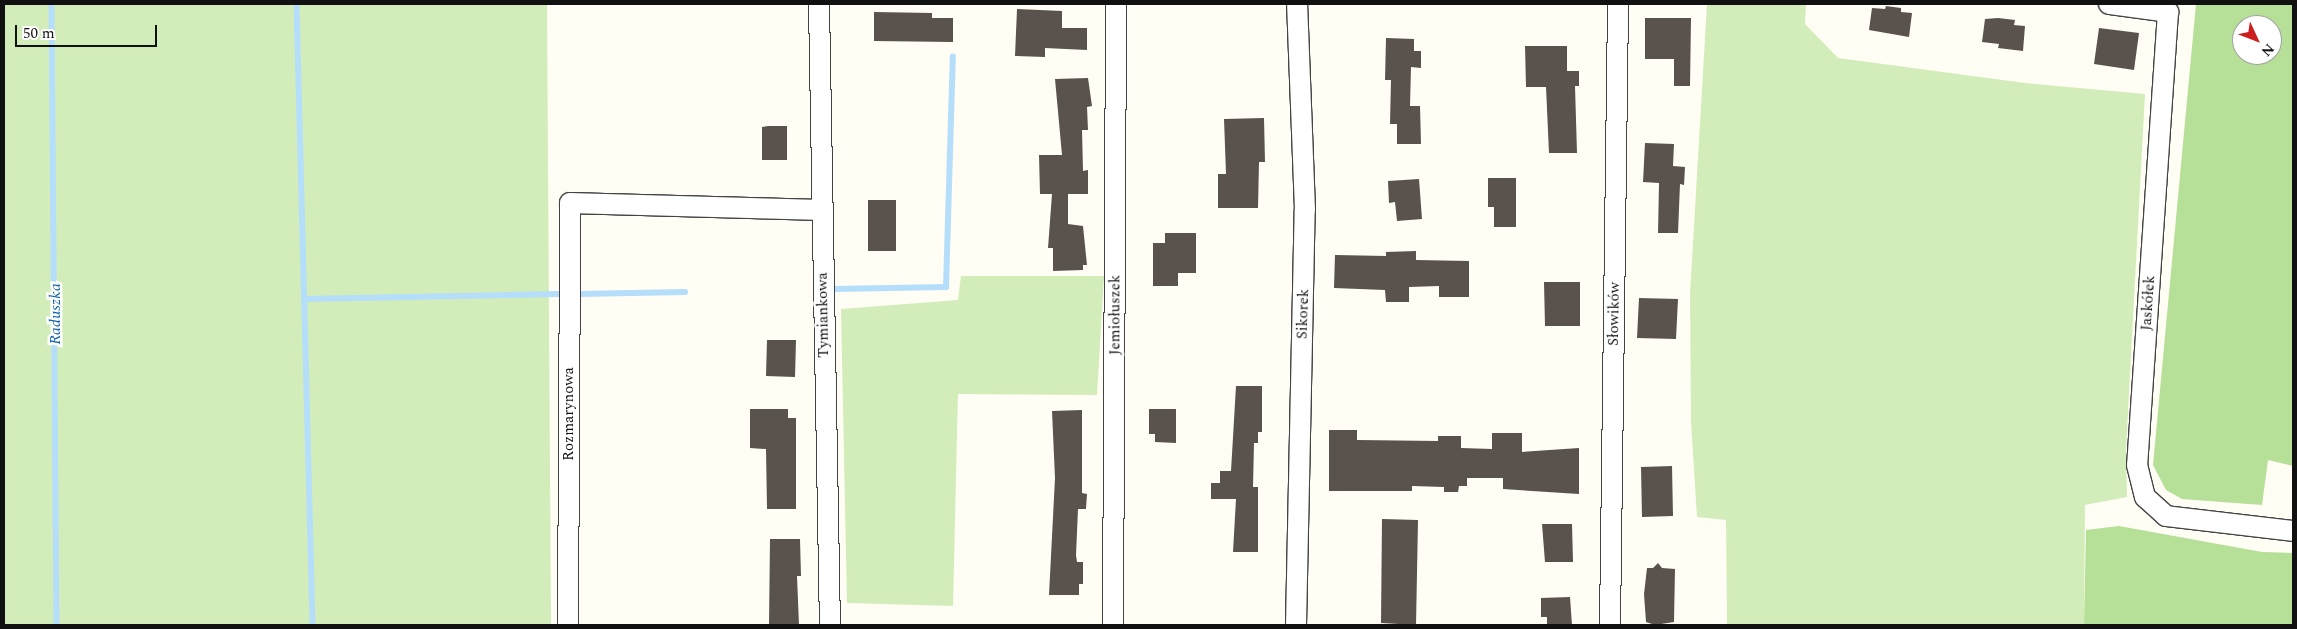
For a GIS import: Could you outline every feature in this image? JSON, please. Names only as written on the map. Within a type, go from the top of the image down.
[{"type":"street","name":"Tymiankowa","points":[[820,4],[821,210],[830,625]]},
{"type":"street","name":"Jemiołuszek","points":[[1112,625],[1116,4]]},
{"type":"street","name":"Sikorek","points":[[1296,625],[1305,210],[1297,4]]},
{"type":"street","name":"Słowików","points":[[1610,625],[1618,4]]},
{"type":"street","name":"Jaskółek","points":[[2109,4],[2168,12],[2137,465],[2145,497],[2166,516],[2293,531]]},
{"type":"street","name":"Rozmarynowa","points":[[568,625],[570,203],[821,210]]},
{"type":"green space","points":[[4,4],[547,4],[551,625],[4,625]]},
{"type":"green space","points":[[1707,4],[1806,4],[1805,24],[1838,58],[2025,83],[2145,94],[2126,449],[2127,497],[2085,505],[2084,625],[1727,625],[1726,520],[1697,517],[1691,422],[1690,294]]},
{"type":"green space","points":[[2196,4],[2293,4],[2293,466],[2268,460],[2262,505],[2182,499],[2166,490],[2153,465]]},
{"type":"green space","points":[[961,276],[1104,276],[1097,395],[958,394],[953,606],[847,603],[841,309],[958,300]]},
{"type":"green space","points":[[2119,526],[2262,552],[2293,553],[2293,625],[2084,625],[2086,530]]},
{"type":"building","points":[[1886,6],[1901,8],[1901,12],[1912,13],[1909,37],[1869,30],[1872,8],[1885,9]]},
{"type":"building","points":[[1017,9],[1062,11],[1062,28],[1087,28],[1087,50],[1045,48],[1045,57],[1015,56]]},
{"type":"building","points":[[874,12],[932,13],[932,18],[953,18],[953,42],[874,41]]},
{"type":"building","points":[[1645,18],[1691,18],[1690,86],[1674,86],[1674,59],[1645,59]]},
{"type":"building","points":[[1985,19],[2015,20],[2014,25],[2025,26],[2023,51],[1998,48],[1999,44],[1982,42]]},
{"type":"building","points":[[2099,28],[2139,33],[2134,70],[2094,64]]},
{"type":"building","points":[[1386,38],[1414,39],[1414,51],[1421,51],[1421,68],[1411,67],[1410,106],[1420,106],[1421,144],[1397,144],[1397,124],[1390,124],[1391,80],[1385,80]]},
{"type":"building","points":[[1525,46],[1567,46],[1567,71],[1579,71],[1579,86],[1575,86],[1577,153],[1549,153],[1546,87],[1526,87]]},
{"type":"building","points":[[1088,78],[1092,106],[1087,107],[1088,130],[1082,130],[1083,171],[1088,170],[1088,194],[1068,194],[1068,224],[1083,226],[1087,265],[1083,265],[1083,270],[1053,271],[1053,248],[1048,248],[1052,194],[1040,194],[1039,155],[1062,155],[1055,79]]},
{"type":"building","points":[[1264,118],[1265,162],[1259,162],[1258,208],[1218,208],[1218,174],[1226,174],[1224,119]]},
{"type":"building","points":[[787,126],[787,160],[762,160],[762,127]]},
{"type":"building","points":[[1645,143],[1674,144],[1673,166],[1685,167],[1684,185],[1680,184],[1678,233],[1658,233],[1659,183],[1643,182]]},
{"type":"building","points":[[1488,178],[1516,178],[1516,227],[1494,227],[1494,207],[1488,207]]},
{"type":"building","points":[[1419,179],[1422,219],[1397,221],[1395,202],[1389,203],[1388,181]]},
{"type":"building","points":[[868,200],[896,200],[896,251],[868,251]]},
{"type":"building","points":[[1165,233],[1196,233],[1196,273],[1178,273],[1178,286],[1153,286],[1153,243],[1165,243]]},
{"type":"building","points":[[1416,251],[1416,260],[1469,261],[1469,297],[1439,297],[1439,286],[1409,287],[1409,302],[1386,302],[1385,290],[1334,288],[1335,255],[1386,256],[1386,252]]},
{"type":"building","points":[[1544,282],[1580,282],[1580,326],[1545,326]]},
{"type":"building","points":[[1639,298],[1678,299],[1676,339],[1637,338]]},
{"type":"building","points":[[767,340],[796,340],[795,377],[766,376]]},
{"type":"building","points":[[1236,386],[1262,386],[1262,432],[1258,432],[1258,443],[1254,443],[1253,487],[1258,487],[1258,552],[1233,552],[1236,499],[1211,499],[1211,483],[1220,483],[1220,471],[1231,471]]},
{"type":"building","points":[[750,409],[788,409],[788,418],[796,418],[796,509],[767,509],[766,449],[750,448]]},
{"type":"building","points":[[1149,409],[1176,409],[1176,443],[1155,442],[1155,434],[1149,434]]},
{"type":"building","points":[[1082,410],[1082,493],[1087,494],[1086,509],[1078,509],[1076,555],[1077,562],[1083,562],[1083,584],[1079,584],[1079,595],[1049,595],[1055,478],[1052,411]]},
{"type":"building","points":[[1329,430],[1357,430],[1357,440],[1438,441],[1438,436],[1461,436],[1461,448],[1492,449],[1492,433],[1522,433],[1522,452],[1579,448],[1579,494],[1503,489],[1503,478],[1467,478],[1467,486],[1459,486],[1458,492],[1444,492],[1444,487],[1412,486],[1412,491],[1329,491]]},
{"type":"building","points":[[1672,466],[1673,516],[1642,517],[1641,467]]},
{"type":"building","points":[[1382,519],[1418,520],[1416,625],[1381,623]]},
{"type":"building","points":[[1542,524],[1572,524],[1573,562],[1545,562]]},
{"type":"building","points":[[770,539],[800,539],[801,576],[797,576],[799,625],[769,625]]},
{"type":"building","points":[[1658,563],[1662,568],[1675,569],[1674,622],[1655,625],[1646,622],[1644,594],[1647,568],[1653,568]]},
{"type":"building","points":[[1570,597],[1572,625],[1547,625],[1547,617],[1541,617],[1541,598]]},
{"type":"waterway","name":"Raduszka","points":[[52,4],[57,625]]},
{"type":"waterway","points":[[297,4],[313,625]]},
{"type":"waterway","points":[[835,289],[946,287],[953,57]]},
{"type":"waterway","points":[[578,294],[685,292]]},
{"type":"waterway","points":[[304,299],[558,294]]}]
